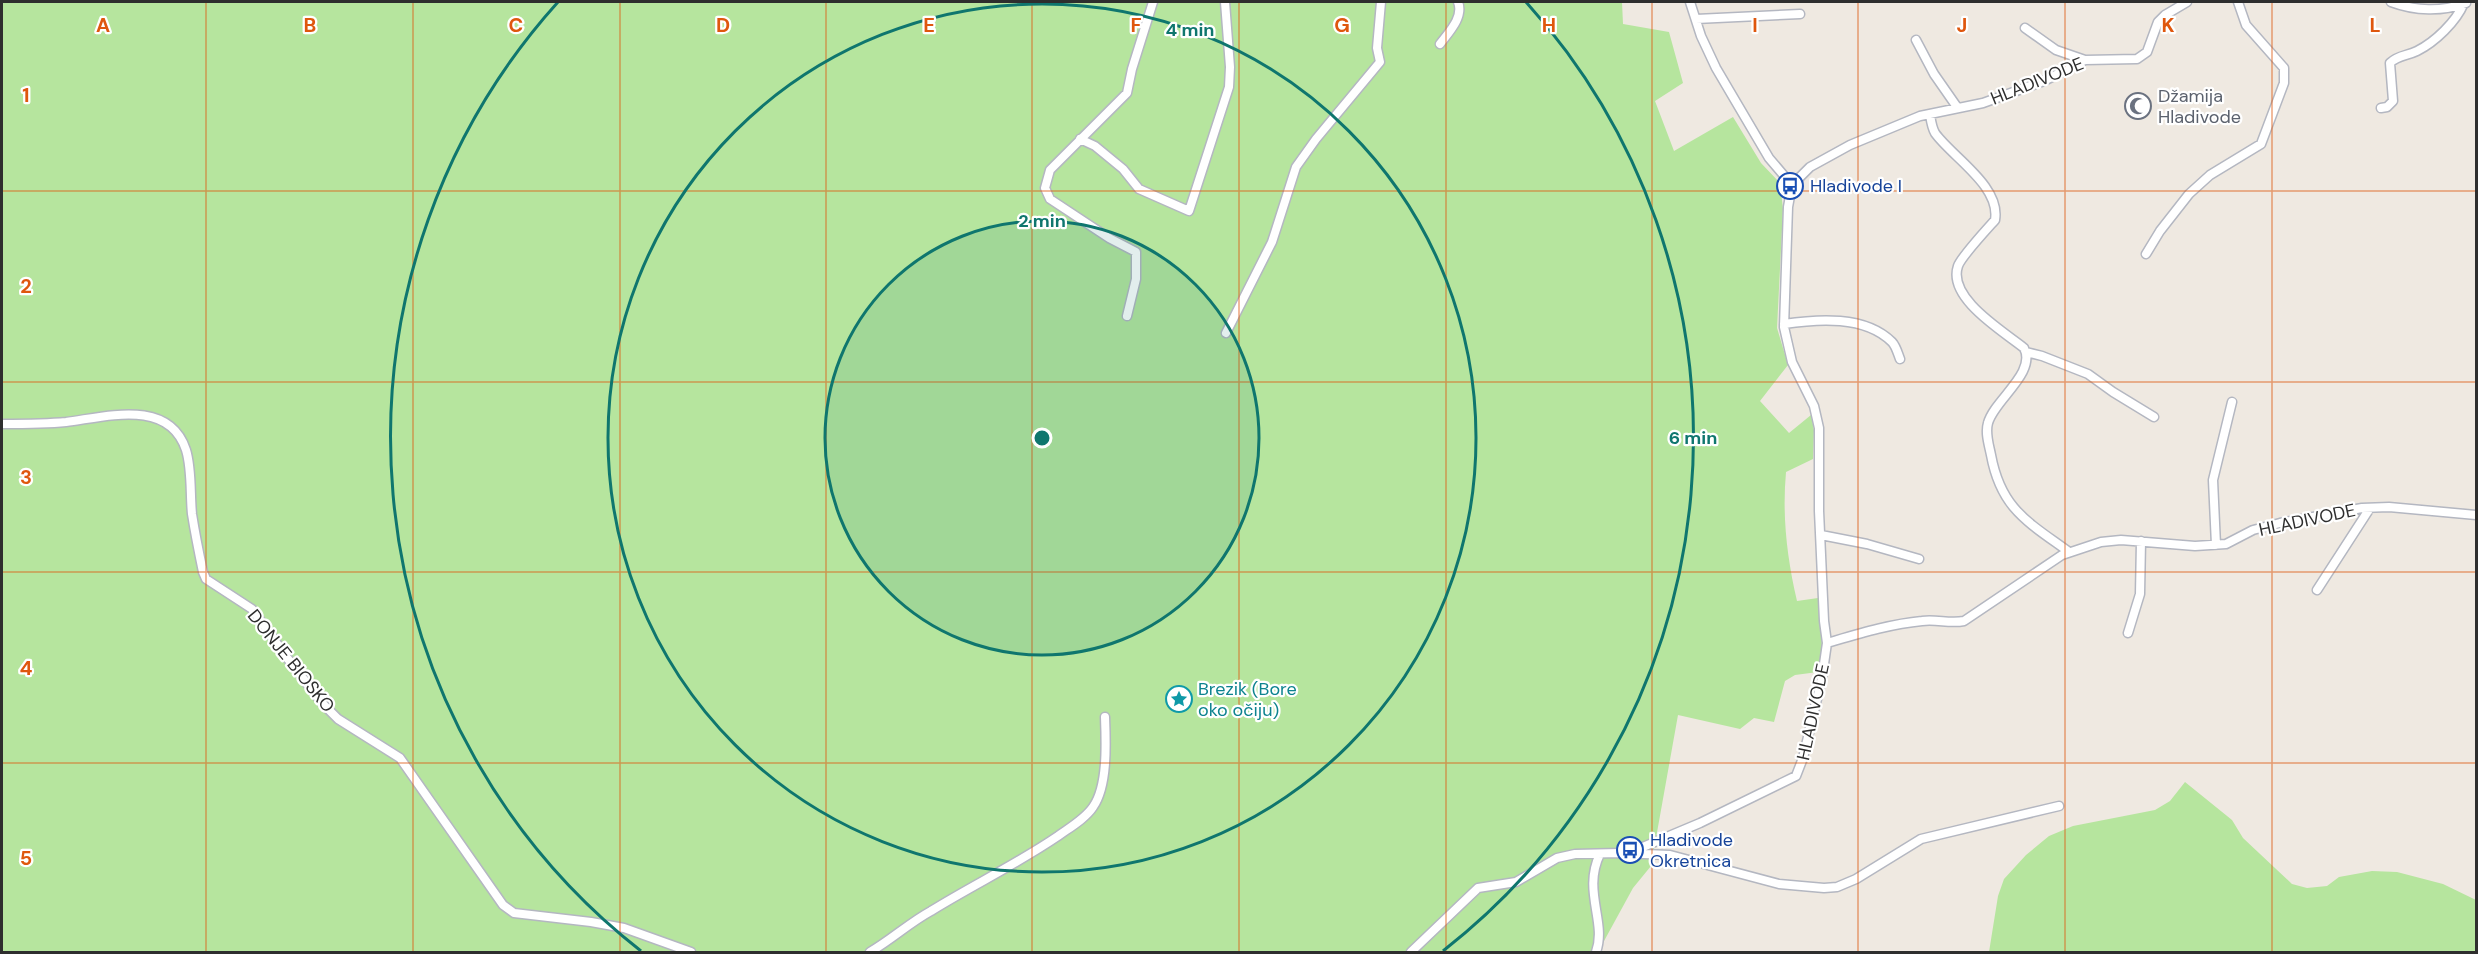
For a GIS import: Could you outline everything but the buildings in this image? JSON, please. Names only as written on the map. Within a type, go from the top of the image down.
[{"type":"street","points":[[1127,316],[1136,279],[1136,252],[1109,238],[1046,194],[1046,176],[1127,93],[1153,2]]},
{"type":"street","points":[[1080,139],[1095,146],[1123,169],[1139,189],[1189,211],[1229,87],[1230,68],[1225,2]]},
{"type":"street","points":[[1226,333],[1272,242],[1296,168],[1316,139],[1380,62],[1377,48],[1381,2]]},
{"type":"street","points":[[1440,44],[1460,14],[1458,2]]},
{"type":"street","points":[[1690,2],[1716,68],[1769,159],[1792,185]]},
{"type":"street","name":"HLADIVODE","points":[[1411,952],[1470,893],[1478,888],[1516,882],[1557,858],[1575,854],[1630,852],[1700,823],[1796,776],[1803,758],[1822,678],[1827,643],[1824,621],[1819,428],[1814,406],[1789,354],[1784,324],[1788,207],[1792,185],[1810,167],[1850,144],[1920,116],[1983,102],[2044,81],[2085,60],[2137,59],[2147,52],[2158,22],[2164,15],[2187,2]]},
{"type":"street","points":[[2146,254],[2160,231],[2189,194],[2210,175],[2261,144],[2270,124],[2284,83],[2284,68],[2246,25],[2238,2]]},
{"type":"street","points":[[2391,2],[2433,10],[2466,2]]},
{"type":"street","points":[[2380,108],[2387,107],[2393,101],[2390,63],[2397,57],[2422,48],[2438,36],[2460,13],[2466,2]]},
{"type":"street","points":[[1697,21],[1800,14]]},
{"type":"street","points":[[2025,28],[2056,50],[2085,60]]},
{"type":"street","points":[[1916,40],[1934,74],[1957,107]]},
{"type":"street","points":[[1930,115],[1935,132],[1970,168],[1997,210],[1995,220],[1957,267],[1956,278],[1959,289],[1970,304],[2026,352],[2088,374],[2113,393],[2154,417]]},
{"type":"street","points":[[1784,324],[1810,320],[1841,320],[1876,332],[1893,343],[1900,359]]},
{"type":"street","points":[[2026,352],[2027,364],[1988,423],[1986,432],[1993,467],[2000,488],[2019,514],[2069,552]]},
{"type":"street","points":[[2216,545],[2213,480],[2232,402]]},
{"type":"street","name":"DONJE BIOSKO","points":[[2,424],[64,422],[120,415],[153,416],[167,422],[177,432],[186,451],[193,516],[206,579],[252,609],[323,704],[338,719],[400,758],[503,905],[514,913],[617,927],[691,952]]},
{"type":"street","points":[[2317,590],[2370,508]]},
{"type":"street","name":"HLADIVODE","points":[[1827,643],[1888,626],[1924,620],[1955,623],[1964,621],[2062,555],[2101,542],[2121,540],[2195,546],[2226,544],[2253,530],[2280,523],[2370,508],[2476,515]]},
{"type":"street","points":[[1821,535],[1867,544],[1919,559]]},
{"type":"street","points":[[2128,633],[2140,594],[2140,541]]},
{"type":"street","points":[[870,952],[928,912],[1044,846],[1076,824],[1094,807],[1103,779],[1106,757],[1105,717]]},
{"type":"street","points":[[1630,852],[1670,855],[1779,884],[1837,887],[1856,879],[1921,839],[2059,806]]},
{"type":"street","points":[[1596,952],[1598,937],[1592,882],[1594,866],[1600,854]]},
{"type":"green space","points":[[2,2],[1622,2],[1623,24],[1669,32],[1683,83],[1655,101],[1674,151],[1733,117],[1761,163],[1780,183],[1783,209],[1777,328],[1788,365],[1760,401],[1789,433],[1811,415],[1814,430],[1813,459],[1786,472],[1785,521],[1790,569],[1797,601],[1818,598],[1822,645],[1818,672],[1795,675],[1785,681],[1774,722],[1754,718],[1740,729],[1678,715],[1651,866],[1633,888],[1598,952],[2,952]]},
{"type":"green space","points":[[2185,782],[2232,820],[2243,838],[2292,884],[2307,888],[2327,886],[2339,877],[2372,871],[2397,872],[2443,884],[2476,900],[2476,952],[1989,952],[1998,896],[2004,879],[2026,855],[2049,836],[2073,826],[2155,810],[2170,801]]},
{"type":"place","name":"Džamija Hladivode","points":[[2138,106]]},
{"type":"place","name":"Hladivode I","points":[[1790,186]]},
{"type":"place","name":"Brezik (Bore oko očiju)","points":[[1179,699]]},
{"type":"place","name":"Hladivode Okretnica","points":[[1630,850]]}]
